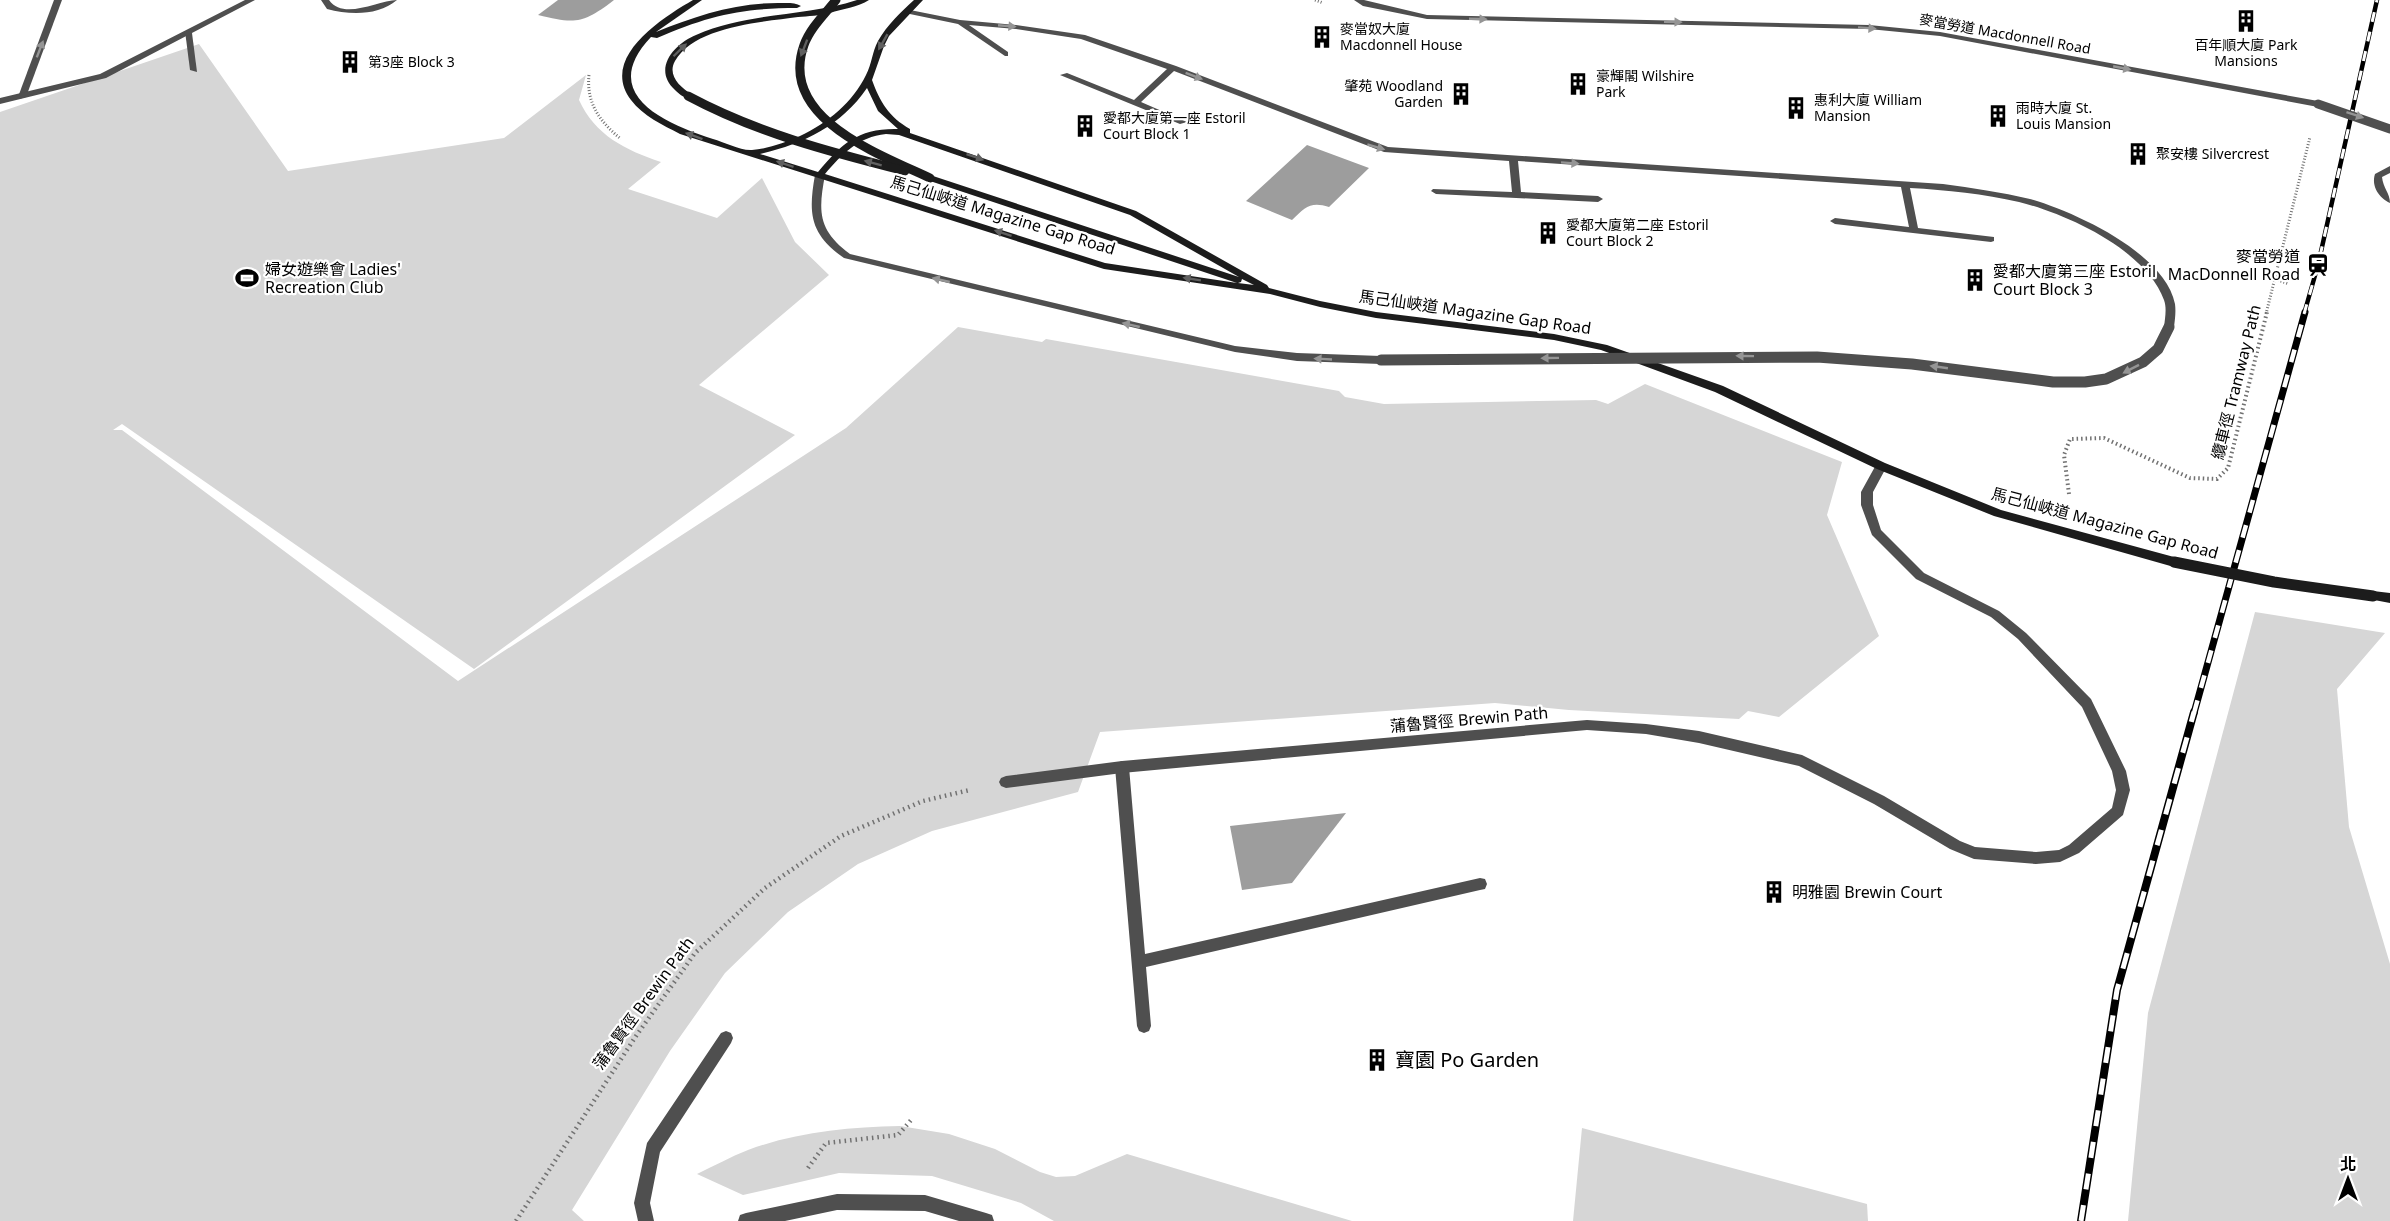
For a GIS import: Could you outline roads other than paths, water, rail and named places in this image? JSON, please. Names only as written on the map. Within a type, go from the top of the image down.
[{"type":"main road","points":[[641,41],[664,22],[698,0]]},
{"type":"main road","points":[[789,0],[797,6]]},
{"type":"main road","points":[[836,0],[804,46],[800,72],[801,86],[806,97],[811,106],[830,125],[930,178]]},
{"type":"main road","points":[[750,153],[785,146],[821,130],[844,110],[868,79],[882,41],[920,0]]},
{"type":"main road","points":[[862,1],[829,11],[728,25],[692,39],[676,52],[669,66],[669,78],[688,96],[725,115],[783,137],[930,178],[1270,291]]},
{"type":"main road","points":[[641,41],[717,11],[760,5],[797,6],[829,11]]},
{"type":"main road","name":"馬己仙峽道 Magazine Gap Road","points":[[641,41],[628,59],[626,78],[629,88],[641,107],[675,128],[1104,266],[1270,291],[1376,315],[1554,337],[1603,347],[1719,389],[1881,466],[1998,513],[2174,562],[2274,582],[2390,598]]},
{"type":"main road","points":[[868,79],[874,101],[896,126],[919,137],[1133,213],[1270,291]]},
{"type":"main road","points":[[820,175],[841,151],[862,136],[885,130],[919,137]]},
{"type":"street","points":[[22,97],[58,0]]},
{"type":"street","points":[[0,101],[103,76],[251,0]]},
{"type":"street","points":[[325,0],[330,7],[350,12],[374,8],[393,0]]},
{"type":"street","name":"麥當勞道 Macdonnell Road","points":[[1358,0],[1366,4],[1427,17],[1869,27],[1940,34],[2318,104],[2390,129]]},
{"type":"street","points":[[820,175],[814,204],[819,228],[830,245],[848,256],[1235,350],[1297,357],[1381,360],[1817,357],[1912,364],[2053,382],[2085,382],[2106,379],[2143,362],[2158,350],[2169,327],[2170,300],[2155,276],[2128,251],[2055,209],[2026,201],[1985,192],[1905,184],[1388,150],[1173,68],[1082,38],[1016,27],[960,22],[908,11]]},
{"type":"street","points":[[960,22],[1005,54]]},
{"type":"street","points":[[188,33],[194,70]]},
{"type":"street","points":[[1135,103],[1173,68]]},
{"type":"street","points":[[1064,75],[1183,122]]},
{"type":"street","points":[[1513,159],[1517,195]]},
{"type":"street","points":[[2390,169],[2378,176],[2380,189],[2390,200]]},
{"type":"street","points":[[1905,184],[1914,230]]},
{"type":"street","points":[[1436,190],[1598,199]]},
{"type":"street","points":[[1835,220],[1991,239]]},
{"type":"street","name":"蒲魯賢徑 Brewin Path","points":[[1006,782],[1122,767],[1587,726],[1646,729],[1740,745],[1802,761],[1879,800],[1955,845],[1974,853],[2036,858],[2060,856],[2074,849],[2118,811],[2122,790],[2119,771],[2098,723],[2087,703],[2022,636],[1995,614],[1920,576],[1876,532],[1867,506],[1867,492],[1881,466]]},
{"type":"street","points":[[1122,767],[1144,1026]]},
{"type":"street","points":[[1140,962],[1480,884]]},
{"type":"street","points":[[646,1221],[642,1203],[653,1149],[726,1038]]},
{"type":"street","points":[[746,1221],[837,1202],[926,1203],[986,1221]]},
{"type":"railway","points":[[2304,314],[2318,265],[2377,0]]},
{"type":"railway","points":[[2194,713],[2305,312]]},
{"type":"railway","points":[[2081,1221],[2117,990],[2194,712]]},
{"type":"place","name":"百年順大廈 Park Mansions","points":[[2246,21]]},
{"type":"place","name":"麥當奴大廈 Macdonnell House","points":[[1322,37]]},
{"type":"place","name":"第3座 Block 3","points":[[350,62]]},
{"type":"place","name":"豪輝閣 Wilshire Park","points":[[1578,84]]},
{"type":"place","name":"肇苑 Woodland Garden","points":[[1461,94]]},
{"type":"place","name":"惠利大廈 William Mansion","points":[[1796,108]]},
{"type":"place","name":"雨時大廈 St. Louis Mansion","points":[[1998,116]]},
{"type":"place","name":"愛都大廈第一座 Estoril Court Block 1","points":[[1085,126]]},
{"type":"place","name":"聚安樓 Silvercrest","points":[[2138,154]]},
{"type":"place","name":"愛都大廈第二座 Estoril Court Block 2","points":[[1548,233]]},
{"type":"place","name":"麥當勞道 MacDonnell Road","points":[[2318,265]]},
{"type":"place","name":"婦女遊樂會 Ladies' Recreation Club","points":[[247,278]]},
{"type":"place","name":"愛都大廈第三座 Estoril Court Block 3","points":[[1975,280]]},
{"type":"place","name":"明雅園 Brewin Court","points":[[1774,892]]},
{"type":"place","name":"寶園 Po Garden","points":[[1377,1060]]}]
